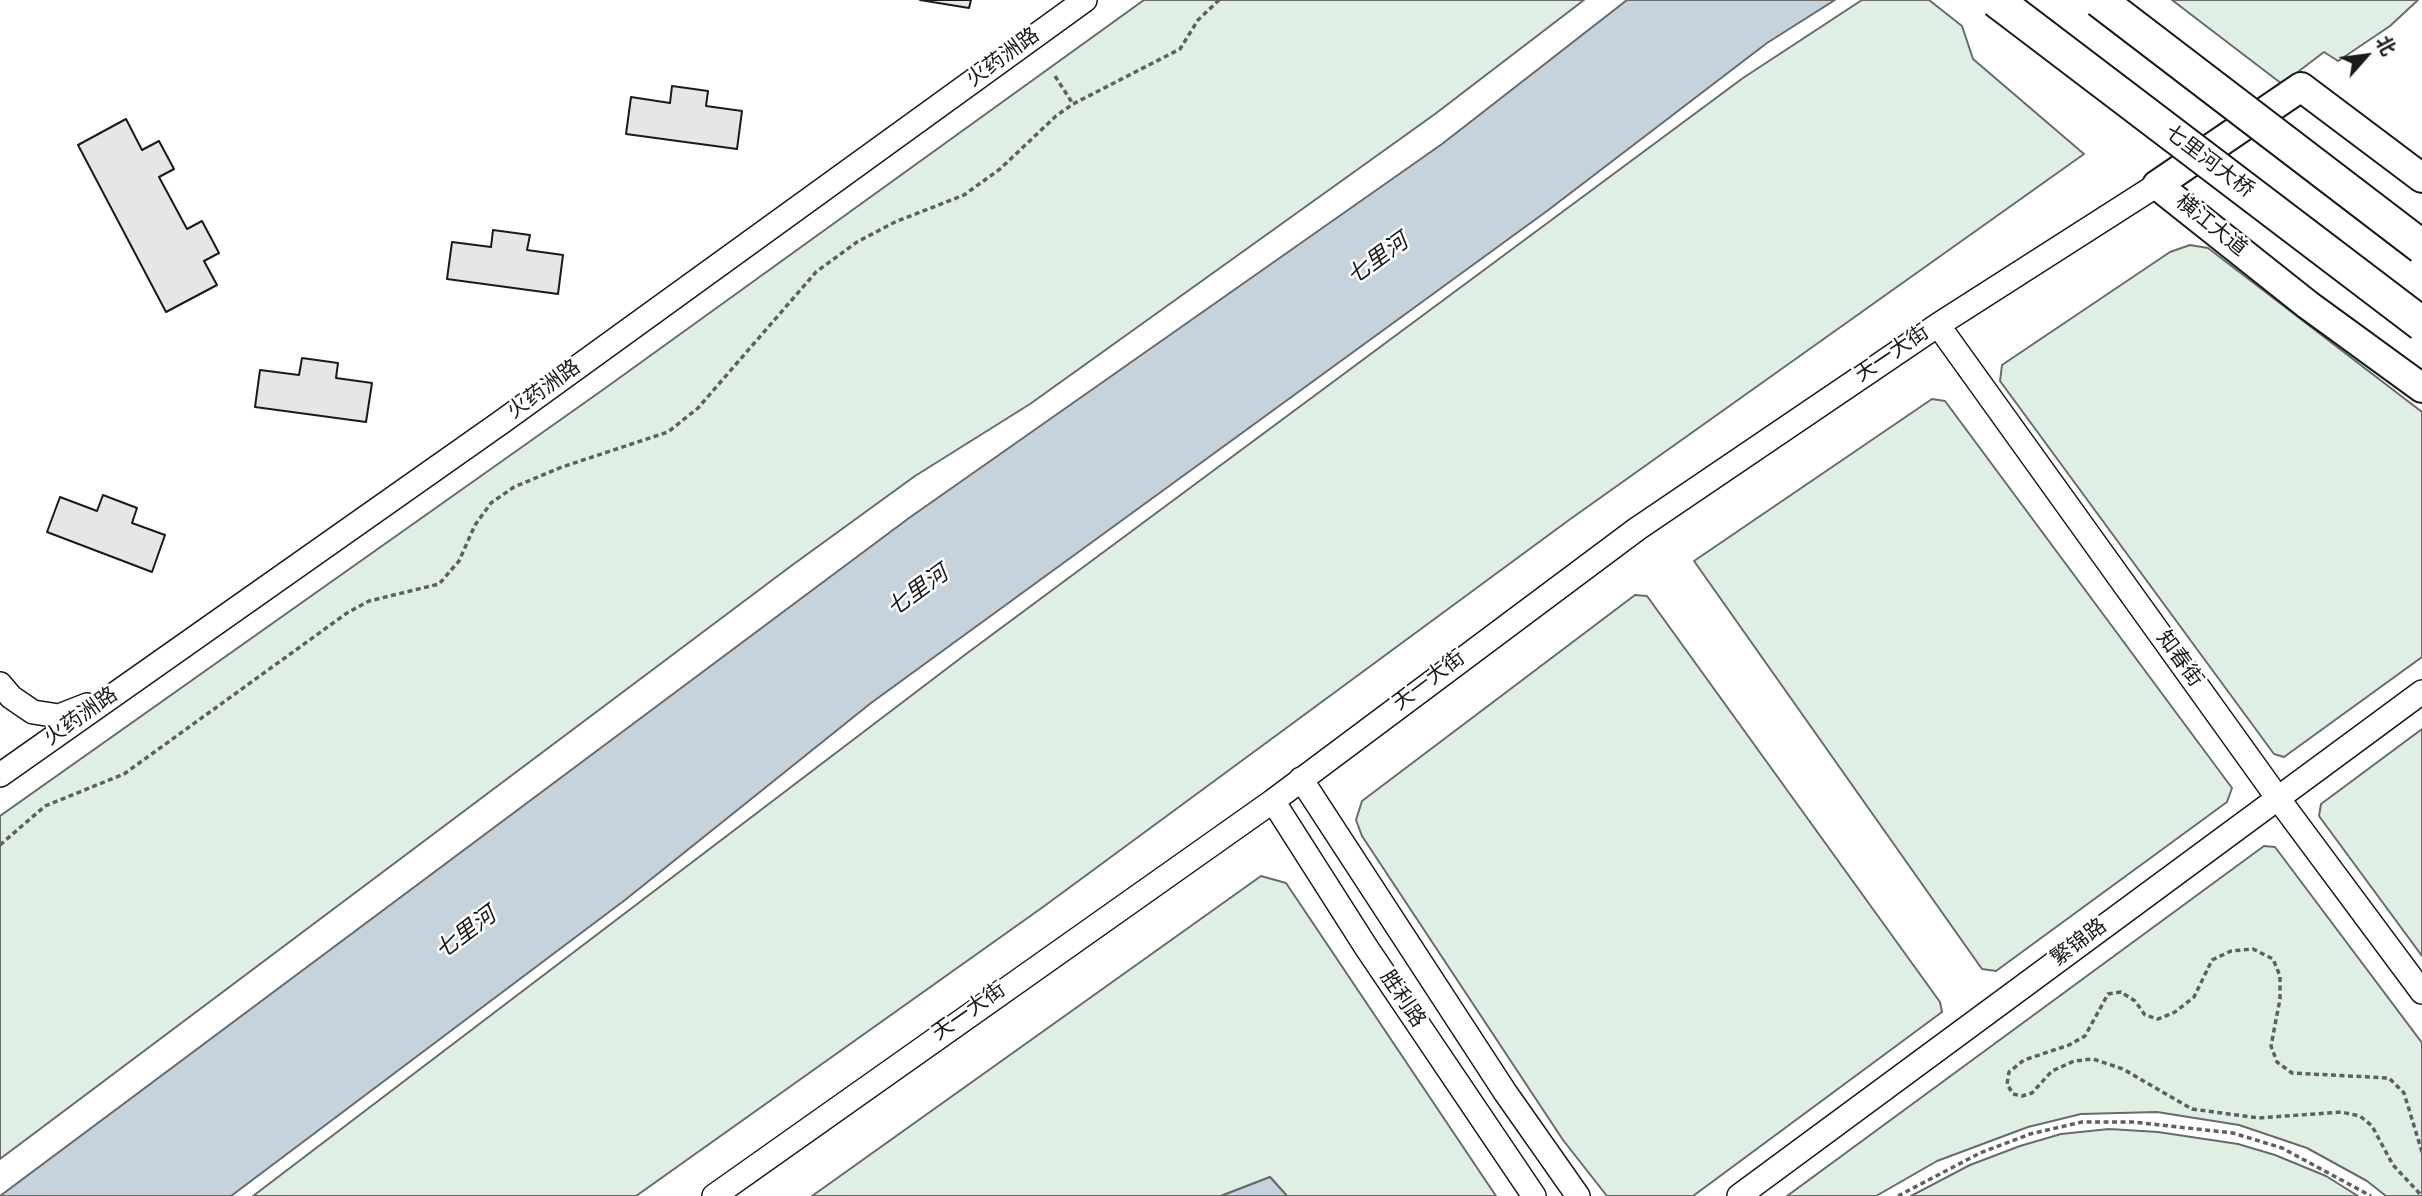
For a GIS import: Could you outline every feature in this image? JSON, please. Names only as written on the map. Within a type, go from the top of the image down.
[{"type":"highway","name":"七里河大桥","points":[[1996,0],[2422,324]]},
{"type":"highway","points":[[2099,0],[2422,247]]},
{"type":"main road","name":"横江大道","points":[[2422,178],[2301,87],[2157,185],[2308,305],[2422,388]]},
{"type":"street","name":"火药洲路","points":[[0,775],[503,421],[1085,0]]},
{"type":"street","name":"天一大街","points":[[714,1196],[1273,801],[1637,529],[1938,325],[2157,185]]},
{"type":"street","name":"知春街","points":[[1938,325],[2277,797],[2422,992]]},
{"type":"street","points":[[0,684],[11,697],[33,712],[59,716],[116,694]]},
{"type":"street","name":"繁锦路","points":[[1739,1196],[2422,691]]},
{"type":"street","points":[[1301,779],[1505,1092],[1578,1196]]},
{"type":"street","name":"胜利路","points":[[1273,801],[1366,947],[1534,1196]]},
{"type":"path","points":[[0,845],[45,806],[124,774],[347,613],[369,601],[439,584],[459,561],[475,525],[491,503],[514,487],[562,467],[668,432],[698,408],[816,272],[857,242],[895,222],[964,195],[1000,169],[1073,104],[1180,49],[1198,20],[1219,0]]},
{"type":"path","points":[[1055,76],[1073,104]]},
{"type":"path","points":[[2422,1152],[2404,1093],[2389,1078],[2292,1073],[2277,1062],[2271,1046],[2280,999],[2280,976],[2273,959],[2253,949],[2231,951],[2212,960],[2201,977],[2194,997],[2175,1012],[2158,1019],[2145,1015],[2135,1001],[2122,992],[2108,994],[2085,1036],[2069,1045],[2024,1060],[2009,1072],[2007,1084],[2013,1094],[2022,1096],[2032,1093],[2052,1071],[2074,1061],[2093,1059],[2123,1069],[2192,1109],[2259,1118],[2341,1112],[2360,1116],[2372,1126],[2393,1165],[2422,1196]]},
{"type":"path","points":[[1898,1196],[1980,1153],[2030,1134],[2082,1122],[2133,1122],[2221,1131],[2282,1148],[2334,1173],[2371,1196]]},
{"type":"green space","points":[[1144,0],[1584,0],[1435,114],[1030,404],[915,476],[791,566],[0,1159],[0,816],[604,389]]},
{"type":"green space","points":[[1862,0],[1929,0],[1962,26],[1973,59],[2084,154],[1569,520],[1043,907],[636,1196],[253,1196],[966,654],[1743,78]]},
{"type":"green space","points":[[2172,0],[2418,0],[2390,26],[2338,61],[2324,52],[2282,84]]},
{"type":"green space","points":[[2190,245],[2208,248],[2422,412],[2422,657],[2284,757],[2274,754],[2000,381],[2002,365],[2170,252]]},
{"type":"green space","points":[[1932,399],[1945,401],[2232,788],[2227,802],[1996,971],[1982,969],[1694,561]]},
{"type":"green space","points":[[1635,595],[1647,596],[1940,1002],[1942,1012],[1693,1196],[1607,1196],[1563,1140],[1362,836],[1356,820],[1362,801]]},
{"type":"green space","points":[[2422,729],[2422,956],[2319,816],[2321,804]]},
{"type":"green space","points":[[2264,846],[2275,847],[2422,1043],[2422,1196],[2386,1196],[2367,1181],[2307,1148],[2239,1125],[2157,1112],[2081,1114],[2028,1127],[1937,1161],[1876,1196],[1787,1196]]},
{"type":"green space","points":[[1261,876],[1286,883],[1496,1196],[1287,1196],[1270,1177],[1221,1196],[812,1196]]},
{"type":"green space","points":[[2109,1129],[2158,1132],[2238,1144],[2275,1155],[2326,1176],[2358,1196],[1911,1196],[1970,1165],[2020,1146],[2061,1134]]},
{"type":"water","name":"七里河","points":[[1627,0],[1835,0],[1767,43],[1547,211],[871,703],[625,900],[231,1196],[0,1196],[909,518],[1442,144]]},
{"type":"water","points":[[1270,1177],[1287,1196],[1221,1196]]},
{"type":"building","points":[[920,0],[971,0],[969,8]]},
{"type":"building","points":[[672,86],[708,91],[706,106],[742,111],[737,149],[626,134],[631,97],[670,103]]},
{"type":"building","points":[[126,119],[142,150],[159,141],[174,169],[159,177],[187,229],[202,221],[219,253],[204,261],[217,285],[166,312],[78,145]]},
{"type":"building","points":[[493,230],[530,235],[527,250],[563,255],[558,294],[447,279],[452,242],[491,247]]},
{"type":"building","points":[[302,358],[338,363],[336,378],[372,383],[366,422],[255,407],[260,370],[299,375]]},
{"type":"building","points":[[103,495],[137,508],[132,523],[165,535],[152,572],[47,532],[60,497],[97,511]]}]
